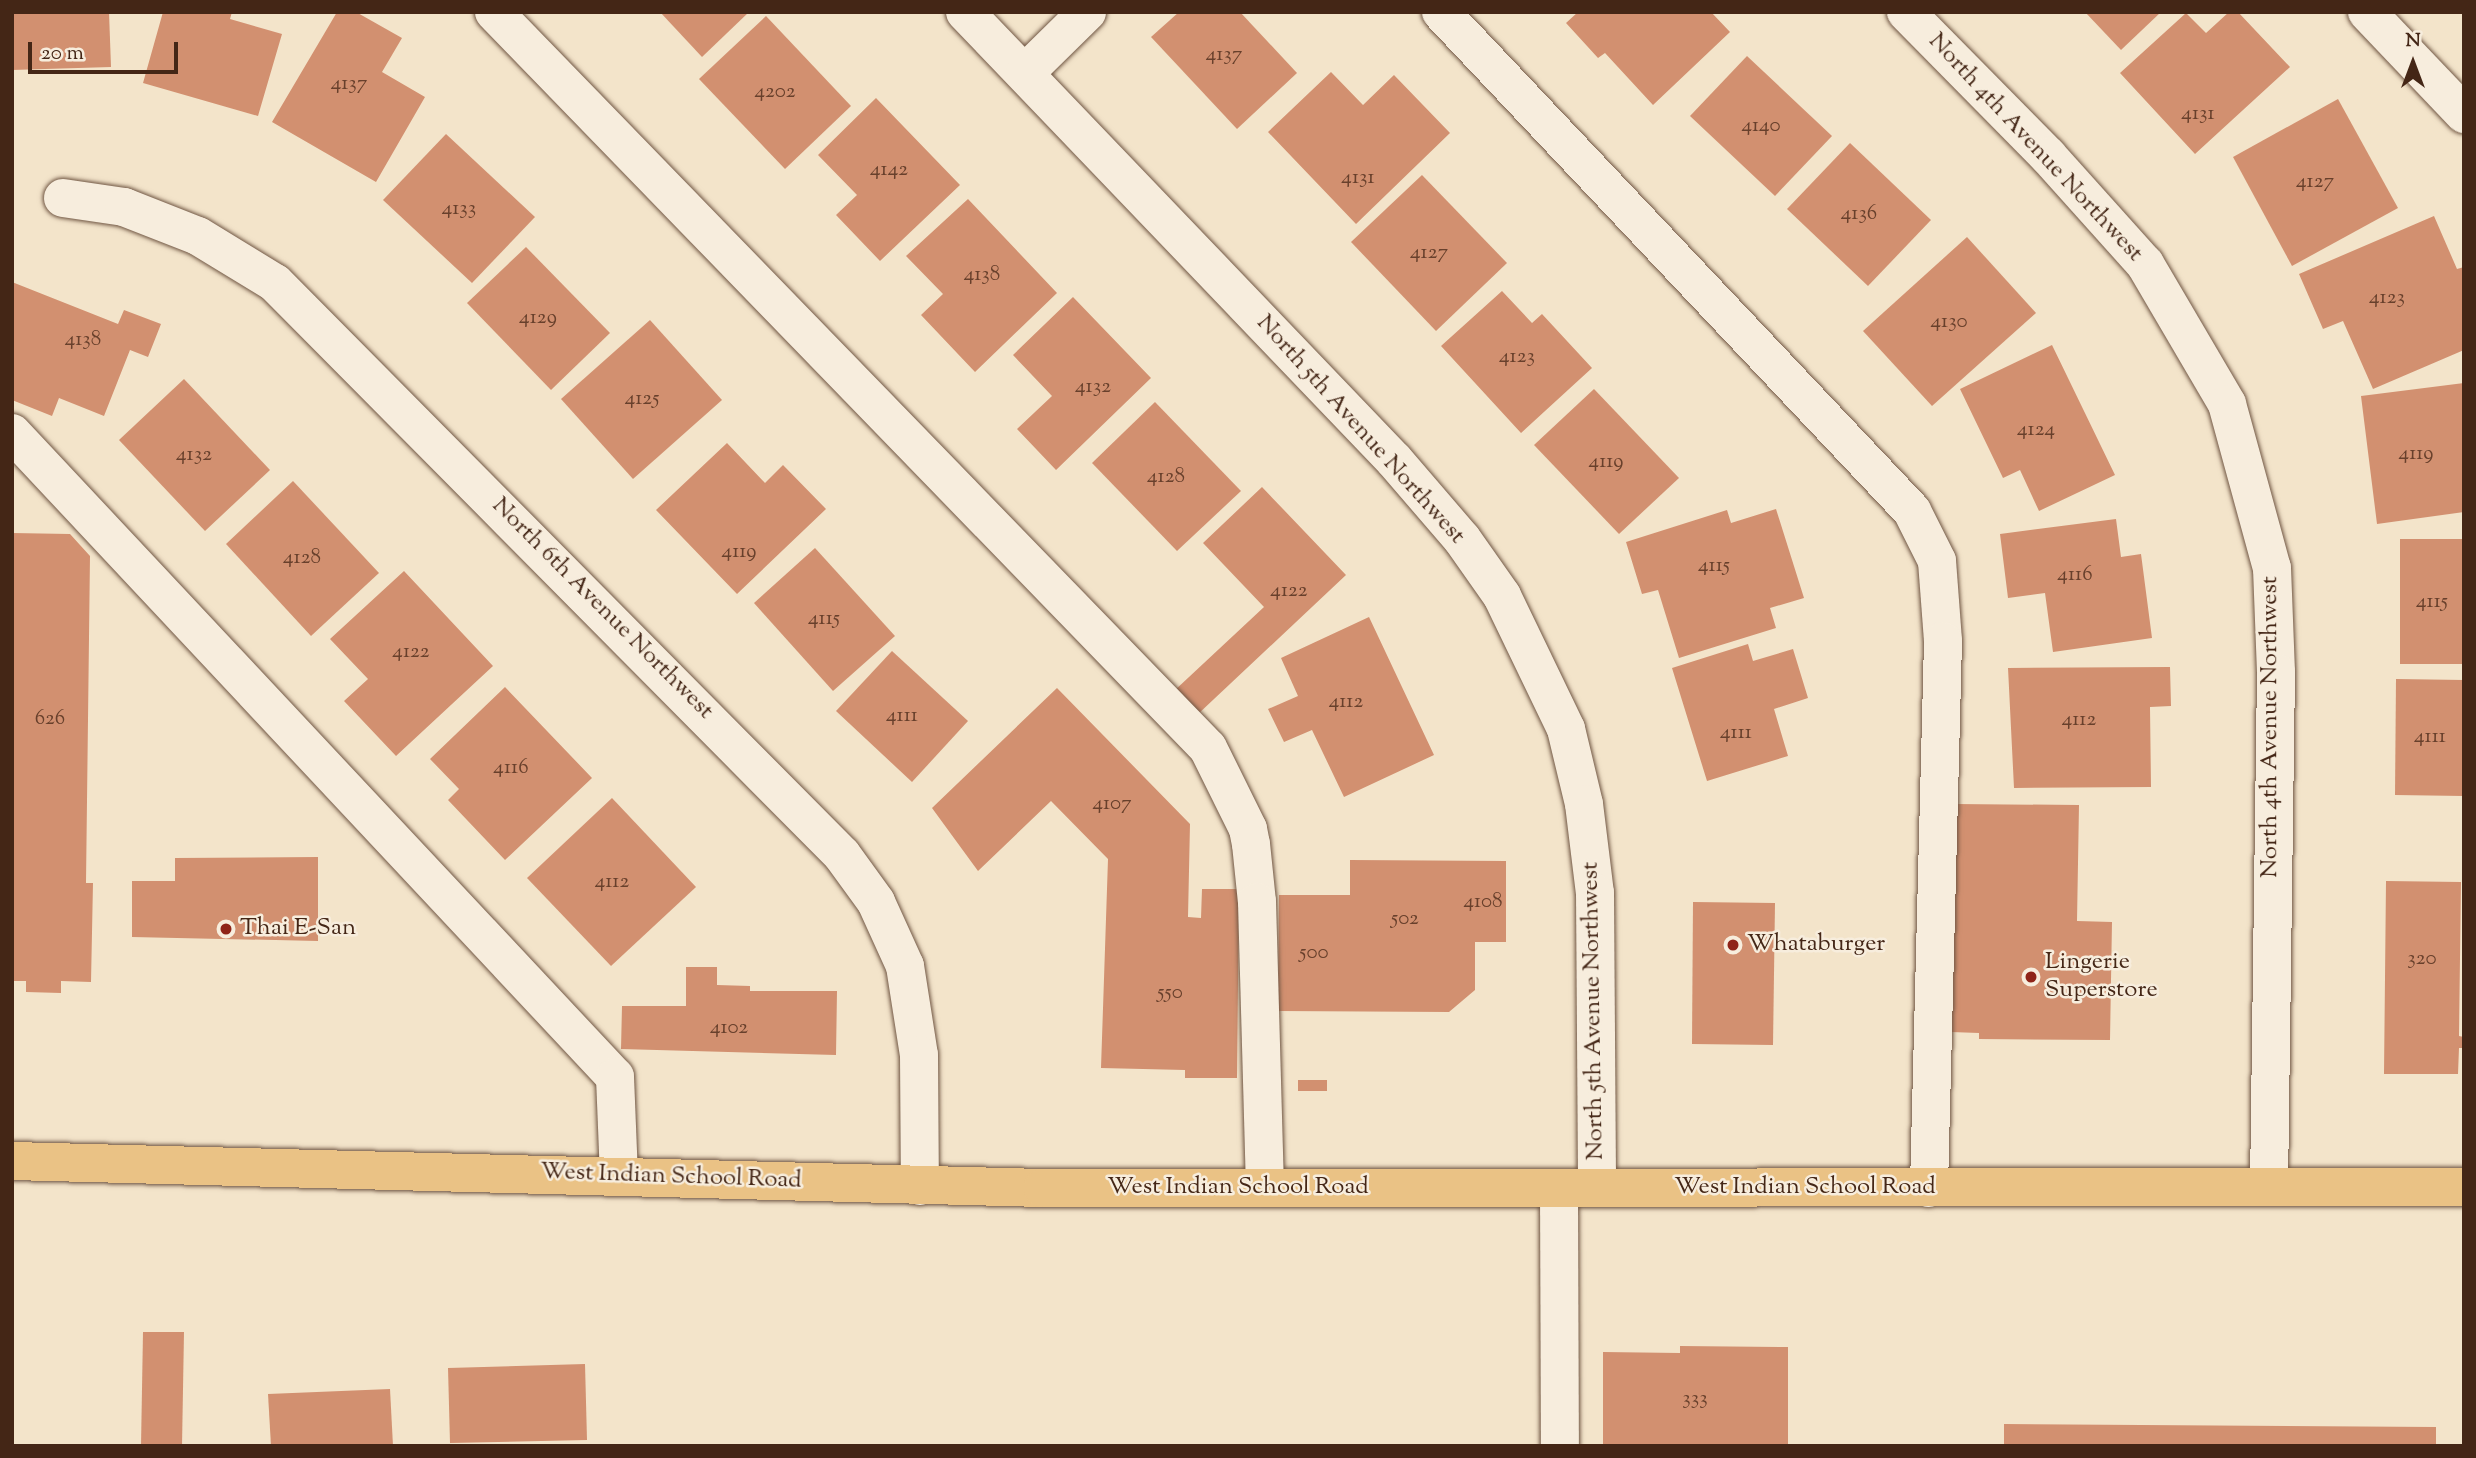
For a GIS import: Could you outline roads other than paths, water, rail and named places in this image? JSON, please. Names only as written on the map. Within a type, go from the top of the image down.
[{"type":"main road","name":"West Indian School Road","points":[[12,1161],[619,1175],[920,1186],[2464,1187]]},
{"type":"street","points":[[494,12],[1208,748],[1248,829],[1251,844],[1257,902],[1265,1188]]},
{"type":"street","name":"North 5th Avenue Northwest","points":[[965,12],[1394,460],[1462,539],[1502,596],[1566,729],[1584,804],[1595,892],[1597,1188]]},
{"type":"street","points":[[1025,73],[1087,12]]},
{"type":"street","points":[[1441,12],[1904,501],[1937,561],[1943,641],[1929,1188]]},
{"type":"street","name":"North 4th Avenue Northwest","points":[[1906,12],[2048,156],[2145,264],[2227,404],[2272,568],[2276,672],[2269,1187]]},
{"type":"street","points":[[2367,12],[2464,114]]},
{"type":"street","name":"North 6th Avenue Northwest","points":[[63,198],[124,207],[198,236],[275,283],[842,855],[876,902],[905,967],[919,1055],[920,1186]]},
{"type":"street","points":[[12,433],[615,1077],[619,1175]]},
{"type":"street","points":[[1559,1188],[1560,1446]]},
{"type":"place","name":"Thai E-San","points":[[226,929]]},
{"type":"place","name":"Whataburger","points":[[1733,945]]},
{"type":"place","name":"Lingerie Superstore","points":[[2031,977]]}]
